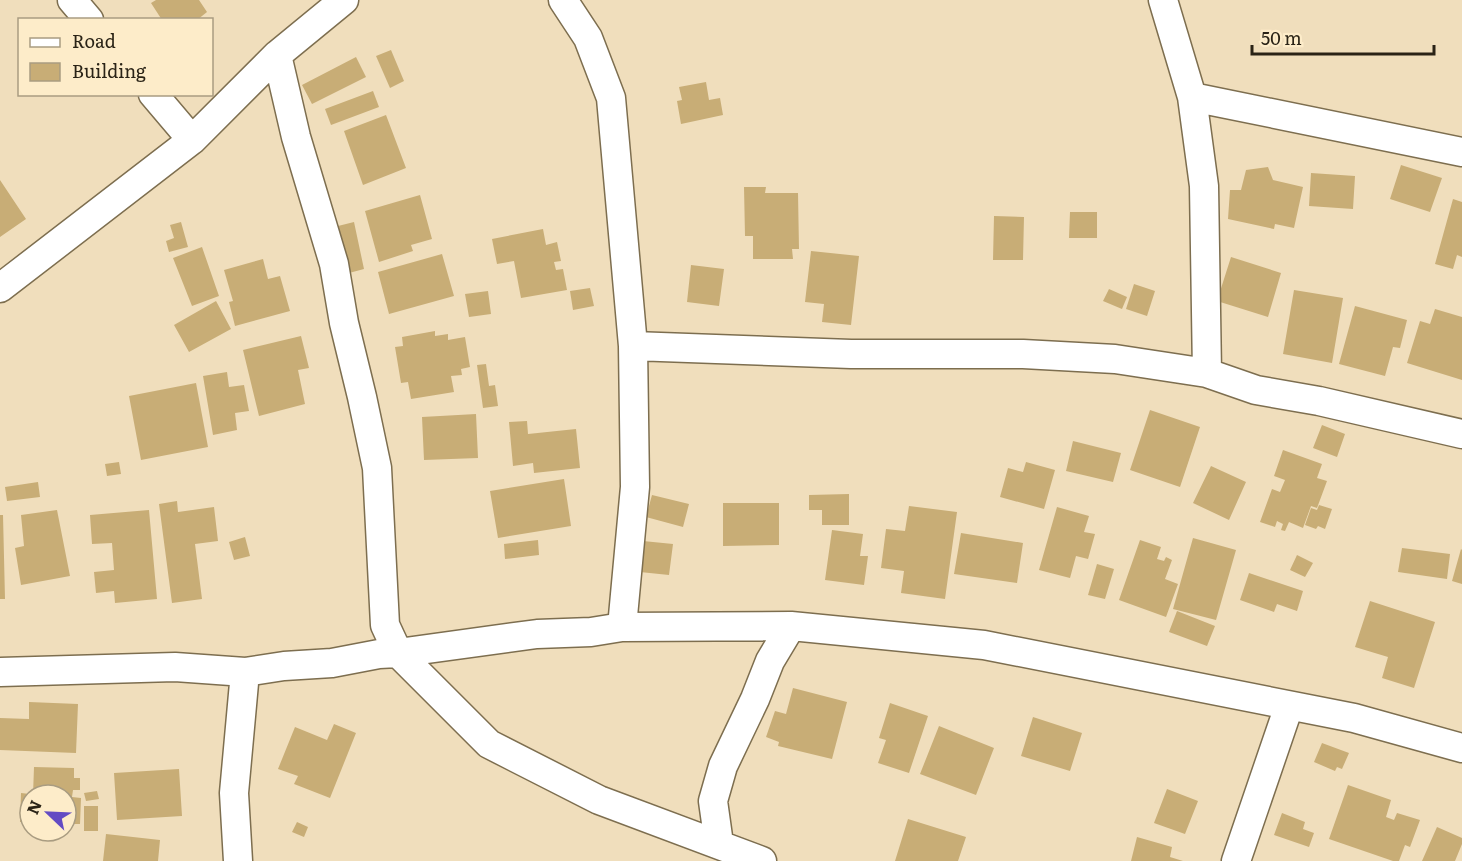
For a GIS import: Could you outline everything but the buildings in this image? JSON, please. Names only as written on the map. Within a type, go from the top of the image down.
[{"type":"street","points":[[72,0],[87,18]]},
{"type":"street","points":[[0,288],[192,140],[276,55],[344,0]]},
{"type":"street","points":[[563,0],[588,38],[611,98],[633,346],[635,487],[622,627]]},
{"type":"street","points":[[1163,0],[1192,97],[1204,186],[1207,373]]},
{"type":"street","points":[[276,55],[296,137],[334,264],[344,323],[362,397],[376,468],[386,625],[398,653],[489,744],[599,800],[762,861]]},
{"type":"street","points":[[155,96],[192,140]]},
{"type":"street","points":[[1192,97],[1462,152]]},
{"type":"street","points":[[633,346],[851,354],[1023,354],[1115,359],[1207,373],[1256,390],[1319,401],[1462,434]]},
{"type":"street","points":[[720,844],[713,801],[723,766],[755,699],[770,661],[791,626]]},
{"type":"street","points":[[0,672],[175,667],[245,672],[284,666],[332,663],[379,654],[537,634],[591,632],[622,627],[791,626],[984,645],[1354,718],[1462,748]]},
{"type":"street","points":[[238,861],[234,793],[245,672]]},
{"type":"street","points":[[1236,861],[1289,706]]}]
